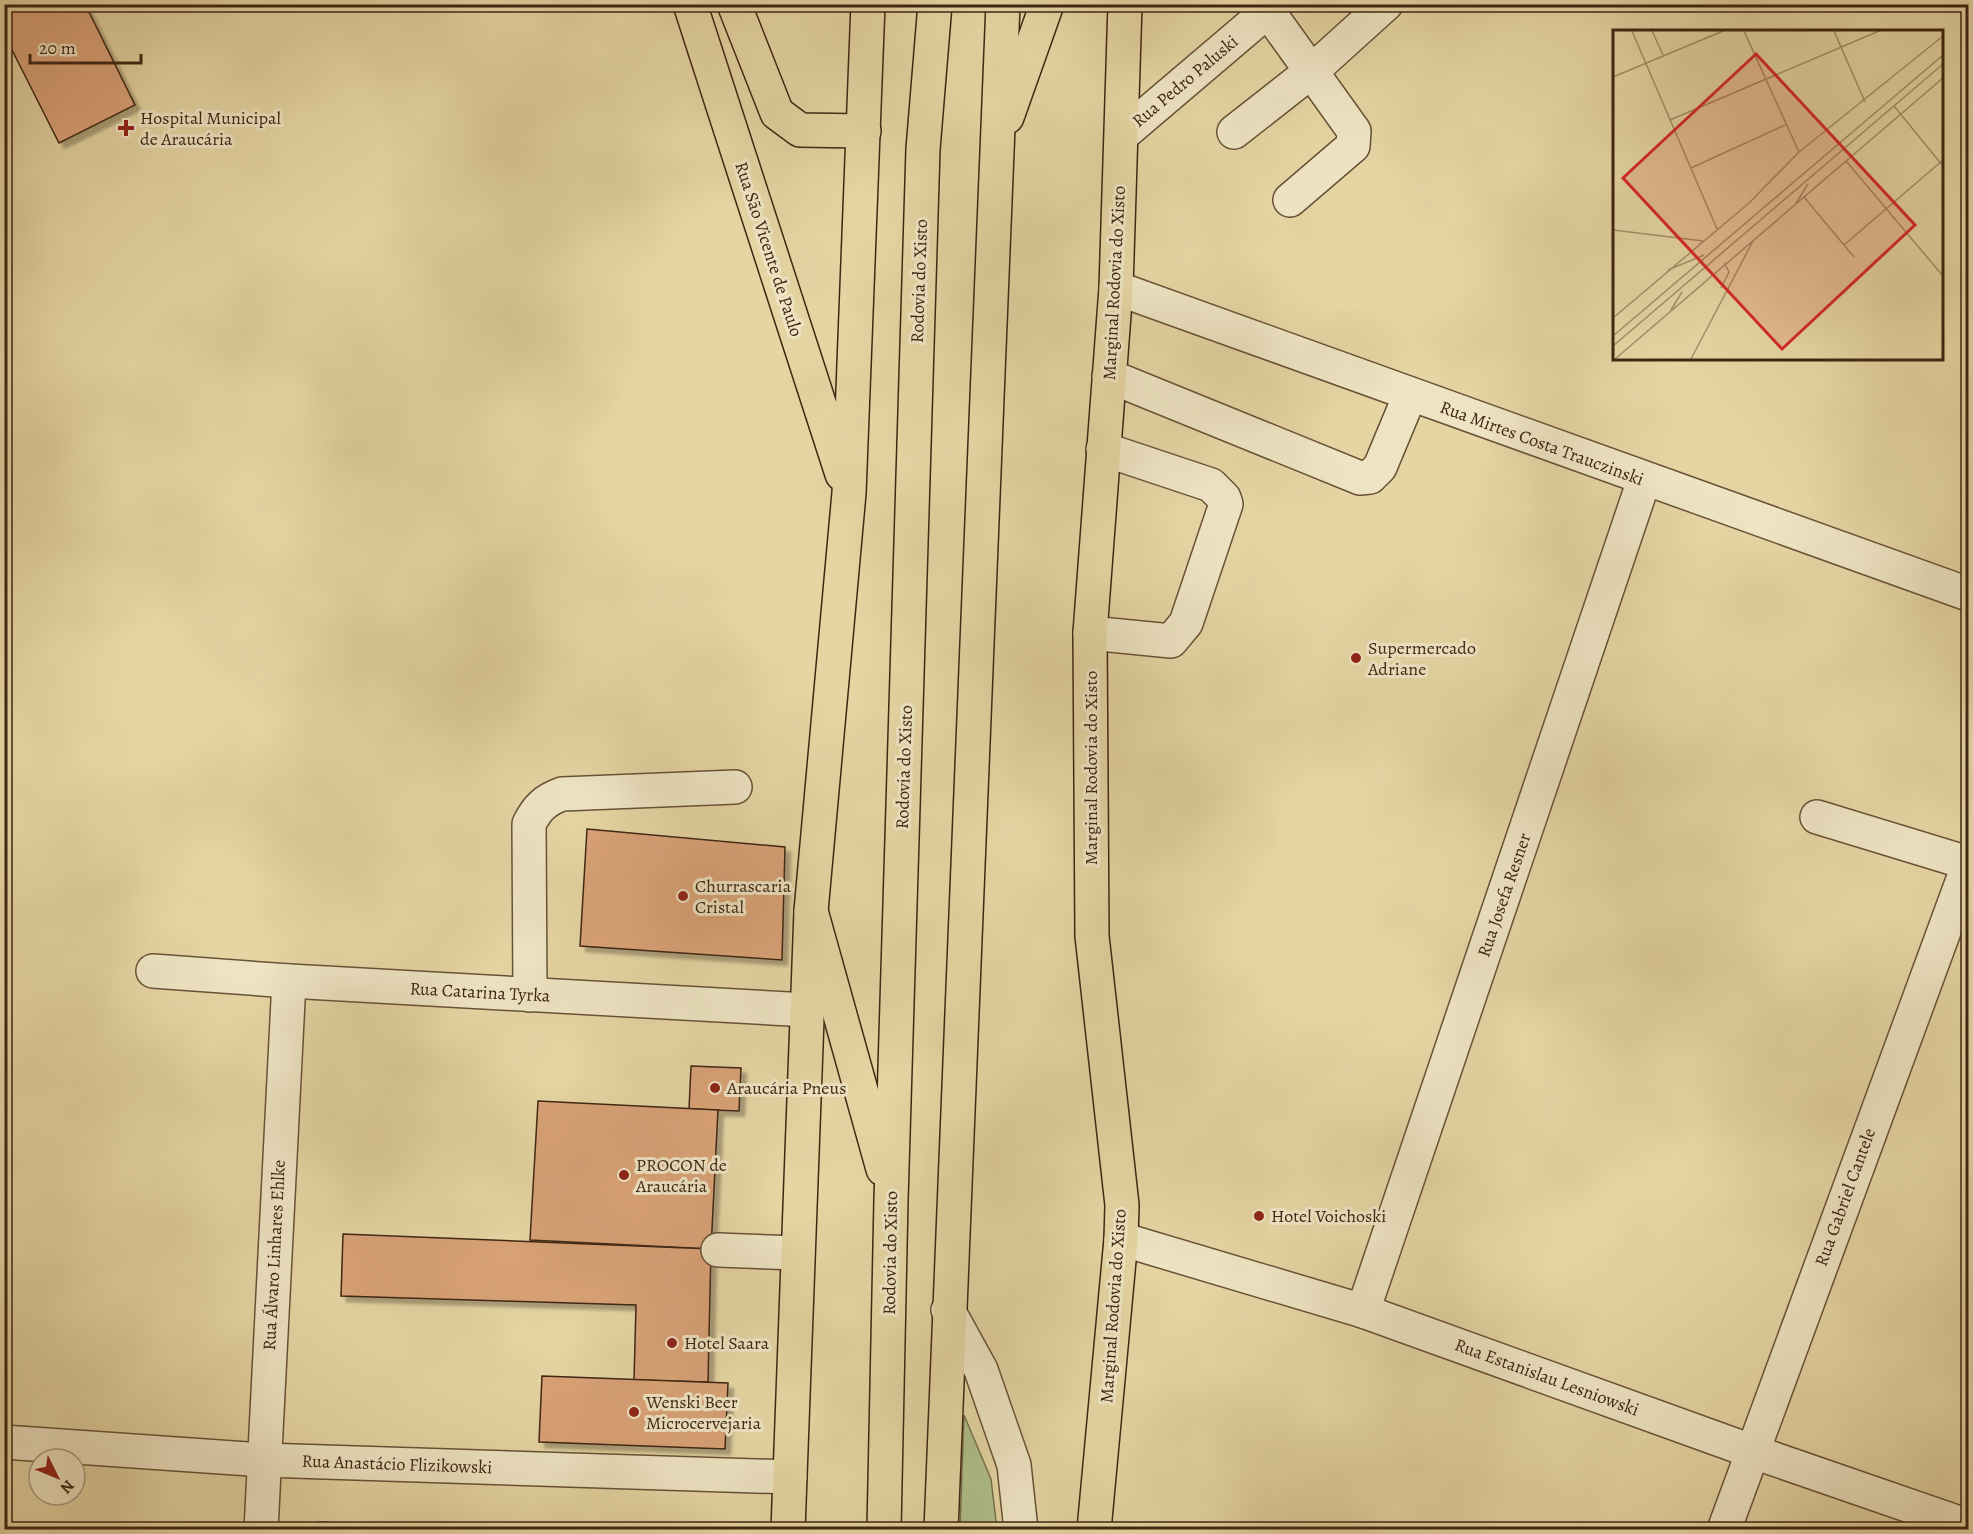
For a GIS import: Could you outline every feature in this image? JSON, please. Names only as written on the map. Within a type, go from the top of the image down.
[{"type":"main road","points":[[734,4],[777,113],[800,130],[864,131]]},
{"type":"main road","points":[[788,1530],[811,910],[849,493],[868,4]]},
{"type":"main road","name":"Rodovia do Xisto","points":[[884,1530],[891,1200],[923,161],[935,4]]},
{"type":"main road","points":[[941,1530],[995,149],[1003,4]]},
{"type":"main road","points":[[995,149],[1047,4]]},
{"type":"main road","name":"Marginal Rodovia do Xisto","points":[[1094,1530],[1121,1239],[1122,1205],[1092,936],[1090,633],[1116,288],[1125,4]]},
{"type":"main road","name":"Rua São Vicente de Paulo","points":[[702,8],[849,493]]},
{"type":"main road","points":[[811,910],[891,1200]]},
{"type":"street","points":[[1234,132],[1312,70],[1386,4]]},
{"type":"street","name":"Rua Pedro Paluski","points":[[1122,135],[1272,8]]},
{"type":"street","points":[[1272,8],[1312,70],[1351,124],[1355,139],[1353,146],[1290,200]]},
{"type":"street","name":"Rua Mirtes Costa Trauczinski","points":[[1116,288],[1644,480],[1968,594]]},
{"type":"street","points":[[1109,376],[1360,478],[1370,477],[1380,467],[1410,395]]},
{"type":"street","points":[[1090,633],[1171,641],[1179,634],[1185,623],[1226,504],[1224,498],[1211,485],[1103,449]]},
{"type":"street","name":"Rua Josefa Resner","points":[[1363,1311],[1644,480]]},
{"type":"street","points":[[530,995],[529,824],[536,810],[548,799],[562,794],[735,787]]},
{"type":"street","points":[[1817,817],[1968,865]]},
{"type":"street","name":"Rua Gabriel Cantele","points":[[1724,1530],[1751,1451],[1968,865]]},
{"type":"street","name":"Rua Catarina Tyrka","points":[[153,971],[289,981],[807,1010]]},
{"type":"street","name":"Rua Álvaro Linhares Ehlke","points":[[261,1530],[289,981]]},
{"type":"street","name":"Rua Estanislau Lesniowski","points":[[1121,1239],[1363,1311],[1751,1451],[1968,1526]]},
{"type":"street","points":[[718,1250],[798,1253]]},
{"type":"street","points":[[948,1311],[981,1370],[1014,1465],[1022,1530]]},
{"type":"street","name":"Rua Anastácio Flizikowski","points":[[4,1442],[263,1460],[790,1477]]},
{"type":"green space","points":[[964,1415],[991,1479],[997,1529],[960,1529]]},
{"type":"building","points":[[4,4],[85,4],[135,105],[59,143],[4,34]]},
{"type":"building","name":"Churrascaria Cristal","points":[[587,829],[785,847],[782,960],[580,946]]},
{"type":"building","name":"Araucária Pneus","points":[[691,1066],[741,1068],[739,1111],[689,1109]]},
{"type":"building","name":"PROCON de Araucária","points":[[538,1101],[718,1110],[711,1249],[530,1240]]},
{"type":"building","name":"Hotel Saara","points":[[343,1234],[711,1249],[708,1382],[634,1380],[636,1305],[341,1296]]},
{"type":"building","name":"Wenski Beer Microcervejaria","points":[[542,1376],[728,1383],[725,1449],[539,1442]]},
{"type":"building","points":[[318,1522],[411,1527],[411,1530],[318,1530]]},
{"type":"place","name":"Hospital Municipal de Araucária","points":[[126,128]]},
{"type":"place","name":"Supermercado Adriane","points":[[1356,658]]},
{"type":"place","name":"Churrascaria Cristal","points":[[683,896]]},
{"type":"place","name":"Araucária Pneus","points":[[715,1088]]},
{"type":"place","name":"PROCON de Araucária","points":[[624,1175]]},
{"type":"place","name":"Hotel Voichoski","points":[[1259,1216]]},
{"type":"place","name":"Hotel Saara","points":[[672,1343]]},
{"type":"place","name":"Wenski Beer Microcervejaria","points":[[634,1412]]}]
